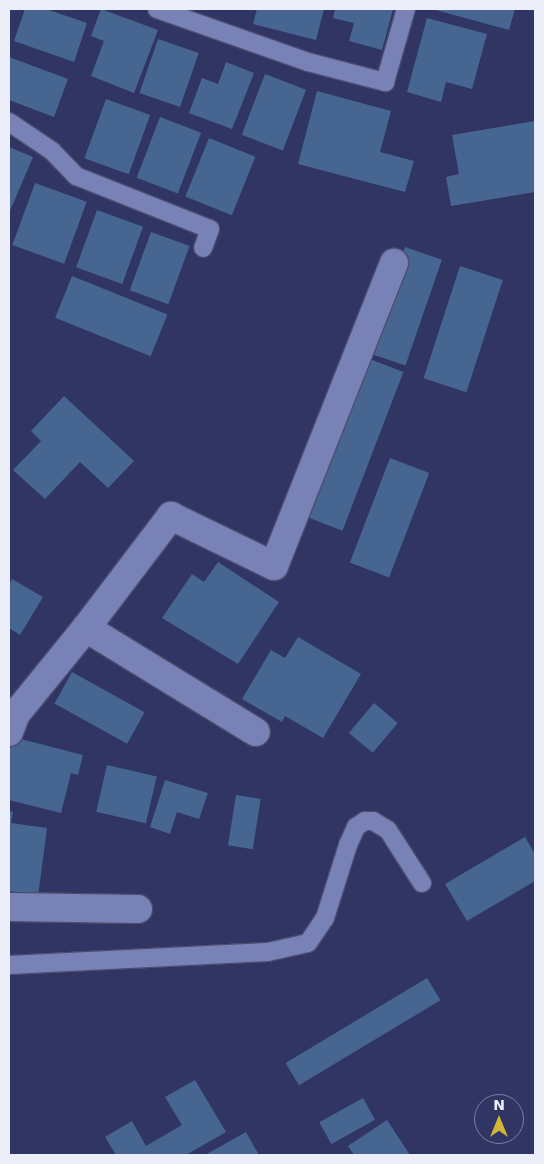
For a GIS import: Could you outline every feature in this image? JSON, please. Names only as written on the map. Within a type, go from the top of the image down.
[{"type":"street","points":[[9,732],[16,714],[86,628],[171,516],[274,566],[394,263]]},
{"type":"street","points":[[86,628],[256,732]]},
{"type":"street","points":[[9,907],[138,908]]},
{"type":"lane","points":[[157,9],[308,62],[385,82],[406,9]]},
{"type":"lane","points":[[9,122],[52,151],[76,176],[210,229],[204,248]]},
{"type":"lane","points":[[9,965],[268,952],[308,943],[325,918],[356,827],[365,821],[373,821],[388,830],[422,883]]},
{"type":"building","points":[[25,9],[46,9],[87,23],[74,62],[14,41]]},
{"type":"building","points":[[101,9],[158,30],[134,93],[91,76],[104,41],[91,36]]},
{"type":"building","points":[[257,9],[324,9],[316,40],[253,24]]},
{"type":"building","points":[[335,9],[393,9],[382,50],[349,41],[354,23],[333,18]]},
{"type":"building","points":[[432,9],[515,9],[509,30]]},
{"type":"building","points":[[427,18],[487,34],[472,89],[446,82],[441,102],[407,92]]},
{"type":"building","points":[[158,39],[199,53],[180,107],[139,93]]},
{"type":"building","points":[[9,57],[68,79],[54,117],[9,100]]},
{"type":"building","points":[[226,62],[254,73],[232,129],[189,113],[202,78],[218,84]]},
{"type":"building","points":[[265,74],[306,90],[283,150],[242,135]]},
{"type":"building","points":[[317,91],[391,111],[380,152],[414,161],[405,192],[298,164]]},
{"type":"building","points":[[106,99],[150,115],[129,174],[84,158]]},
{"type":"building","points":[[160,117],[201,133],[178,193],[137,178]]},
{"type":"building","points":[[535,121],[535,192],[451,206],[446,177],[459,174],[452,135]]},
{"type":"building","points":[[209,138],[255,157],[232,215],[185,196]]},
{"type":"building","points":[[9,147],[33,157],[9,213]]},
{"type":"building","points":[[35,183],[87,202],[64,264],[12,245]]},
{"type":"building","points":[[97,210],[143,227],[122,284],[76,267]]},
{"type":"building","points":[[151,232],[190,246],[168,304],[130,290]]},
{"type":"building","points":[[405,247],[442,260],[405,366],[369,353]]},
{"type":"building","points":[[460,266],[503,280],[466,392],[424,378]]},
{"type":"building","points":[[72,276],[167,315],[151,356],[55,318]]},
{"type":"building","points":[[367,358],[403,372],[342,531],[306,517]]},
{"type":"building","points":[[64,396],[134,461],[108,488],[80,462],[45,499],[13,470],[41,441],[31,431]]},
{"type":"building","points":[[390,458],[429,473],[389,578],[350,563]]},
{"type":"building","points":[[218,562],[279,602],[238,664],[162,618],[192,574],[204,582]]},
{"type":"building","points":[[12,579],[43,597],[20,635],[9,628],[9,585]]},
{"type":"building","points":[[298,637],[361,674],[323,738],[285,716],[282,722],[242,699],[271,650],[285,658]]},
{"type":"building","points":[[72,672],[145,712],[127,744],[55,703]]},
{"type":"building","points":[[374,703],[398,723],[373,753],[349,733]]},
{"type":"building","points":[[13,737],[83,755],[78,775],[71,773],[61,813],[9,800],[9,754]]},
{"type":"building","points":[[107,765],[157,776],[146,823],[96,812]]},
{"type":"building","points":[[165,780],[208,793],[199,819],[177,812],[170,834],[150,827]]},
{"type":"building","points":[[236,795],[261,799],[253,849],[228,845]]},
{"type":"building","points":[[9,811],[13,812],[11,823],[47,828],[38,896],[9,891]]},
{"type":"building","points":[[525,837],[535,854],[535,881],[467,921],[445,884]]},
{"type":"building","points":[[427,978],[440,1000],[299,1085],[286,1063]]},
{"type":"building","points":[[195,1080],[226,1132],[186,1155],[116,1155],[105,1137],[132,1121],[146,1146],[182,1125],[165,1097]]},
{"type":"building","points":[[363,1098],[375,1120],[331,1144],[319,1122]]},
{"type":"building","points":[[387,1120],[410,1155],[354,1155],[348,1146]]},
{"type":"building","points":[[246,1132],[259,1155],[205,1155]]}]
